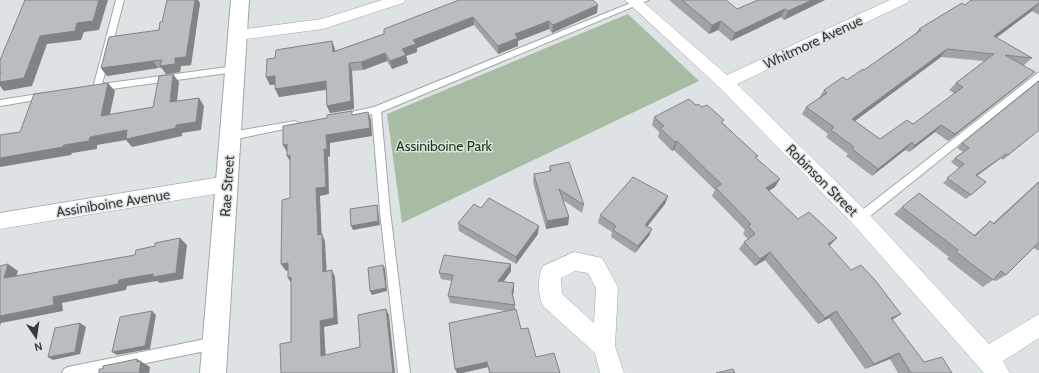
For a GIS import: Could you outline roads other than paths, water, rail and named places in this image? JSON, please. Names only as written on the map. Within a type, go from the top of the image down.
[{"type":"street","name":"Rae Street","points":[[213,373],[240,0]]},
{"type":"street","points":[[238,35],[323,24],[398,0]]},
{"type":"street","name":"Whitmore Avenue","points":[[724,83],[902,0]]},
{"type":"street","name":"Robinson Street","points":[[637,1],[724,83],[860,218],[993,365]]},
{"type":"street","name":"Assiniboine Avenue","points":[[0,220],[227,184]]},
{"type":"street","points":[[993,365],[1039,325]]},
{"type":"street","points":[[604,346],[612,373]]},
{"type":"lane","points":[[120,0],[93,89],[236,69]]},
{"type":"lane","points":[[330,118],[376,110],[637,1]]},
{"type":"lane","points":[[860,218],[1039,75]]},
{"type":"lane","points":[[0,103],[52,95]]},
{"type":"lane","points":[[376,110],[385,211],[404,373]]},
{"type":"lane","points":[[230,136],[307,122]]},
{"type":"lane","points":[[68,373],[215,343]]},
{"type":"park label","name":"Assiniboine Park","points":[[444,146]]}]
